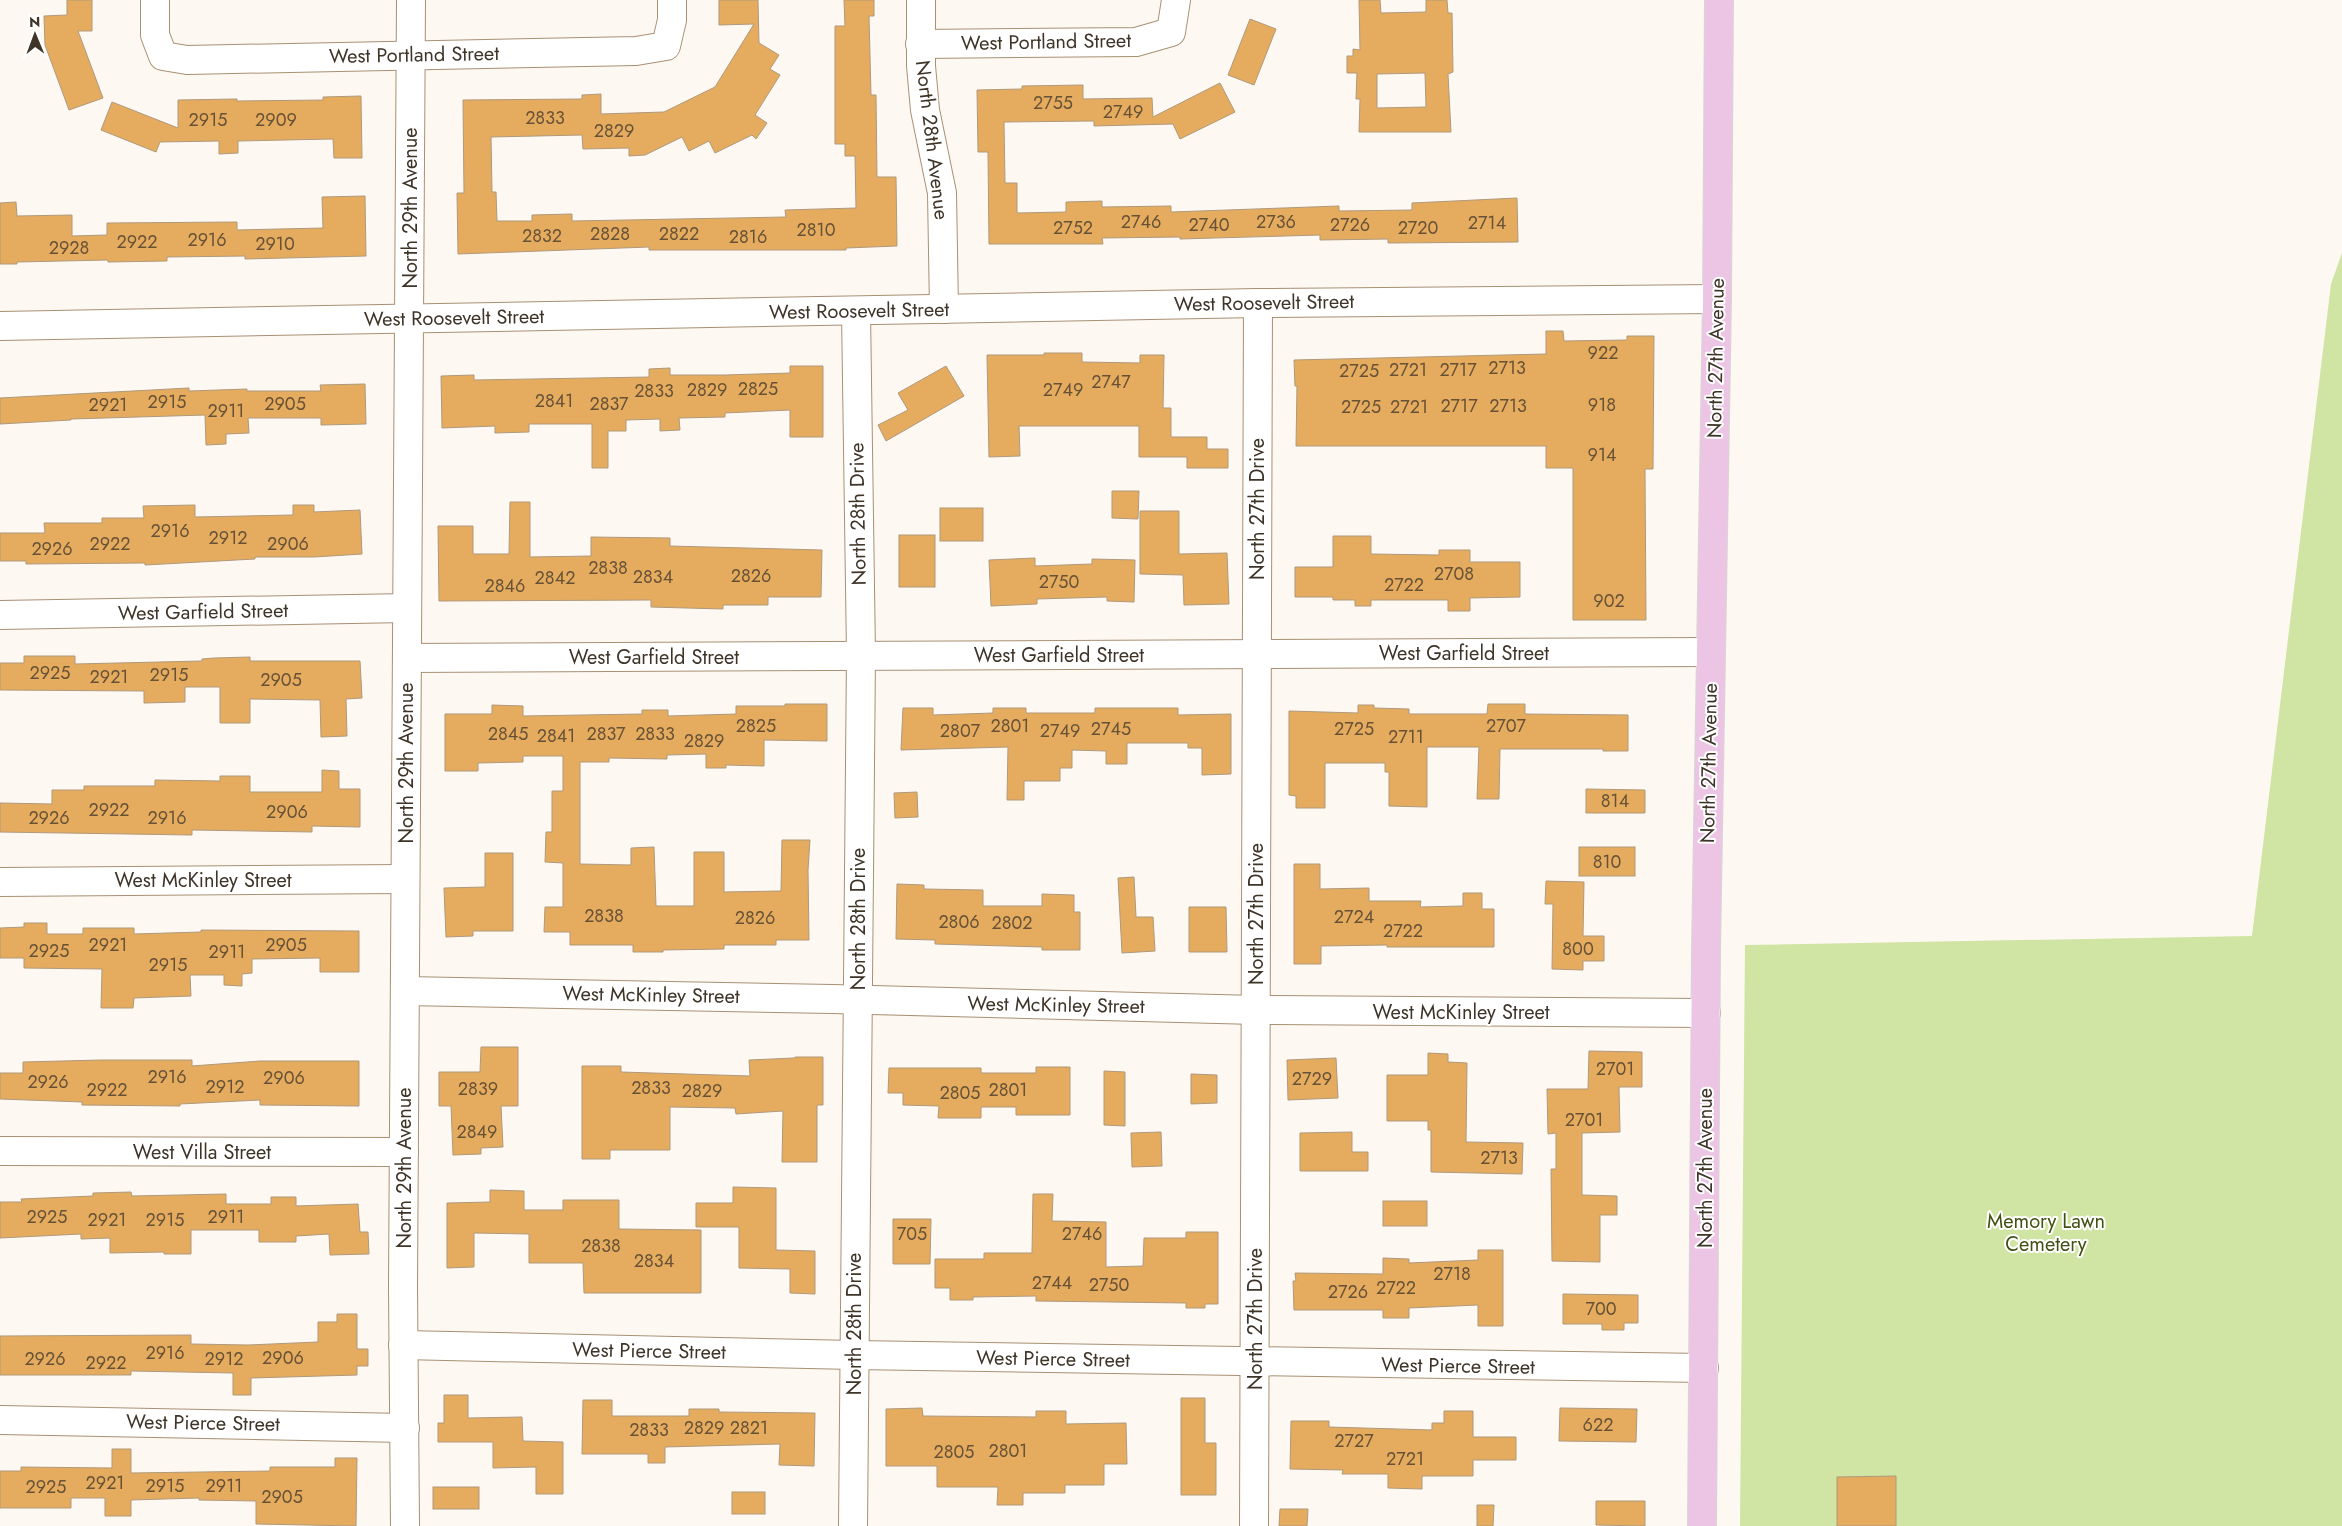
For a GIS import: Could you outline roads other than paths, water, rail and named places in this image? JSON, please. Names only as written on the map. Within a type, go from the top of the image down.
[{"type":"main road","name":"North 27th Avenue","points":[[1702,1526],[1706,1013],[1717,299],[1718,0]]},
{"type":"street","name":"West Portland Street","points":[[155,0],[155,36],[163,56],[187,60],[636,51],[666,46],[672,20],[672,0]]},
{"type":"street","name":"North 29th Avenue","points":[[405,1526],[403,1345],[411,0]]},
{"type":"street","name":"North 28th Avenue","points":[[921,0],[920,44],[924,110],[942,193],[944,309]]},
{"type":"street","name":"West Portland Street","points":[[920,44],[1136,42],[1171,32],[1176,0]]},
{"type":"street","name":"West Roosevelt Street","points":[[0,326],[1258,303],[1717,299]]},
{"type":"street","name":"North 27th Drive","points":[[1254,1526],[1258,303]]},
{"type":"street","name":"North 28th Drive","points":[[853,1526],[861,655],[856,311]]},
{"type":"street","name":"West Garfield Street","points":[[0,615],[407,608]]},
{"type":"street","name":"West Garfield Street","points":[[407,658],[1711,652]]},
{"type":"street","name":"West McKinley Street","points":[[0,882],[405,879]]},
{"type":"street","name":"West McKinley Street","points":[[405,991],[1256,1010],[1706,1013]]},
{"type":"street","name":"West Villa Street","points":[[0,1151],[404,1152]]},
{"type":"street","name":"West Pierce Street","points":[[403,1345],[854,1355],[1704,1368]]},
{"type":"street","name":"West Pierce Street","points":[[0,1420],[405,1428]]},
{"type":"park label","name":"Memory Lawn Cemetery","points":[[2046,1232]]}]
